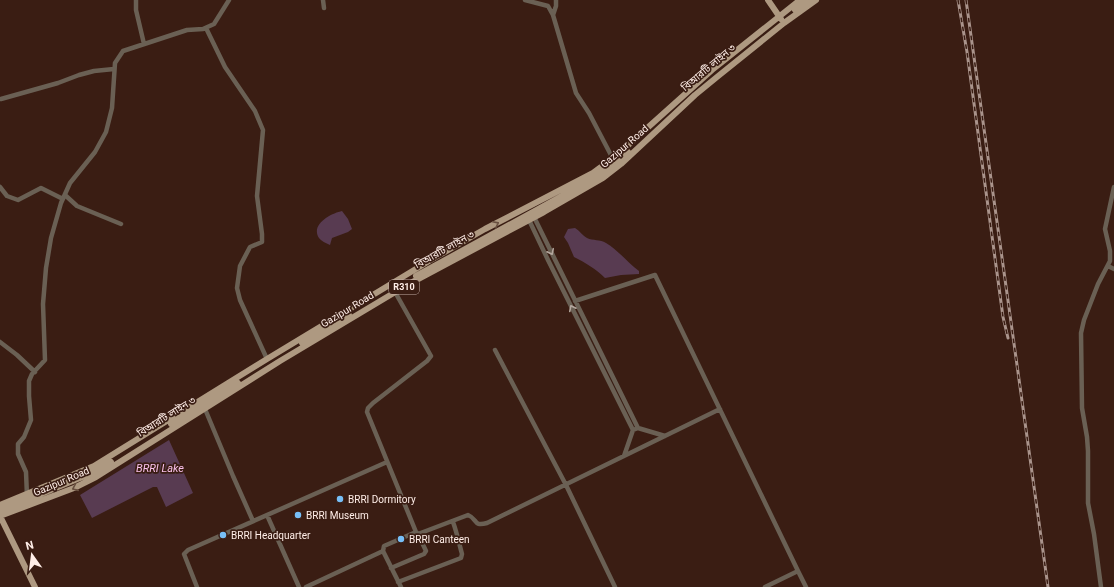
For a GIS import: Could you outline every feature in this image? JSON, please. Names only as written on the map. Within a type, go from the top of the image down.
[{"type":"main road","points":[[768,0],[782,20]]},
{"type":"main road","name":"R310","points":[[782,20],[800,0]]},
{"type":"main road","name":"বিআরটি লাইন ৩","points":[[0,511],[102,468],[324,330],[437,264],[593,179],[618,162],[715,73],[808,0]]},
{"type":"main road","name":"R310","points":[[782,20],[816,0]]},
{"type":"main road","name":"Gazipur Road","points":[[0,516],[94,466],[435,257],[592,173],[612,159],[712,70],[782,20]]},
{"type":"main road","name":"Gazipur Road","points":[[0,505],[29,500],[74,488],[96,477],[280,361],[395,292],[532,219],[603,178],[621,164],[695,95],[782,20]]},
{"type":"main road","points":[[0,516],[35,587]]},
{"type":"street","points":[[136,0],[137,16],[144,44]]},
{"type":"street","points":[[29,500],[26,472],[18,454],[18,444],[24,437],[31,420],[28,396],[29,381],[44,360],[43,304],[46,268],[51,238],[70,183],[95,152],[106,132],[112,108],[114,63],[123,51],[187,30],[203,29],[214,24],[229,0]]},
{"type":"street","points":[[323,0],[324,8]]},
{"type":"street","points":[[525,0],[548,6],[553,15],[566,65],[576,93],[589,113],[612,159]]},
{"type":"street","points":[[553,15],[556,0]]},
{"type":"street","points":[[206,28],[225,67],[255,111],[263,130],[258,196],[262,242],[250,247],[240,266],[238,288],[240,300],[267,359]]},
{"type":"street","points":[[1,99],[94,71],[114,69]]},
{"type":"street","points":[[0,187],[7,196],[18,200],[41,188],[64,197],[77,206],[121,224]]},
{"type":"street","points":[[1101,587],[1088,503],[1088,452],[1082,408],[1080,333],[1095,291],[1108,266],[1110,251],[1105,229],[1114,187]]},
{"type":"street","points":[[532,219],[575,301],[638,428]]},
{"type":"street","points":[[532,219],[548,260],[633,430],[624,456]]},
{"type":"street","points":[[1108,266],[1114,269]]},
{"type":"street","points":[[575,301],[655,275],[806,587]]},
{"type":"street","points":[[391,568],[424,554],[426,548],[417,533],[367,412],[368,408],[427,361],[430,356],[395,292]]},
{"type":"street","points":[[0,342],[18,355],[34,372]]},
{"type":"street","points":[[495,350],[566,485],[615,587]]},
{"type":"street","points":[[205,409],[253,521]]},
{"type":"street","points":[[453,522],[462,554],[461,558],[400,585],[383,551],[384,546],[468,516],[472,517],[478,524],[487,523],[720,409]]},
{"type":"street","points":[[633,430],[638,428],[665,436]]},
{"type":"street","points":[[197,587],[184,554],[188,550],[387,462]]},
{"type":"street","points":[[267,515],[299,587]]},
{"type":"street","points":[[306,587],[383,551]]},
{"type":"street","points":[[765,587],[798,571]]},
{"type":"water","points":[[342,211],[348,219],[352,229],[332,238],[330,245],[322,241],[317,233],[317,228],[323,220]]},
{"type":"water","points":[[575,228],[587,238],[606,243],[639,271],[639,274],[605,278],[591,266],[574,257],[564,237],[568,229]]},
{"type":"water","name":"BRRI Lake","points":[[169,440],[193,493],[166,507],[157,487],[153,487],[92,518],[80,495]]},
{"type":"railway","points":[[958,0],[967,52],[1003,317],[1008,338]]},
{"type":"railway","points":[[966,0],[1048,587]]},
{"type":"place","name":"BRRI Dormitory","points":[[340,499]]},
{"type":"place","name":"BRRI Museum","points":[[298,515]]},
{"type":"place","name":"BRRI Headquarter","points":[[223,535]]},
{"type":"place","name":"BRRI Canteen","points":[[401,539]]}]
